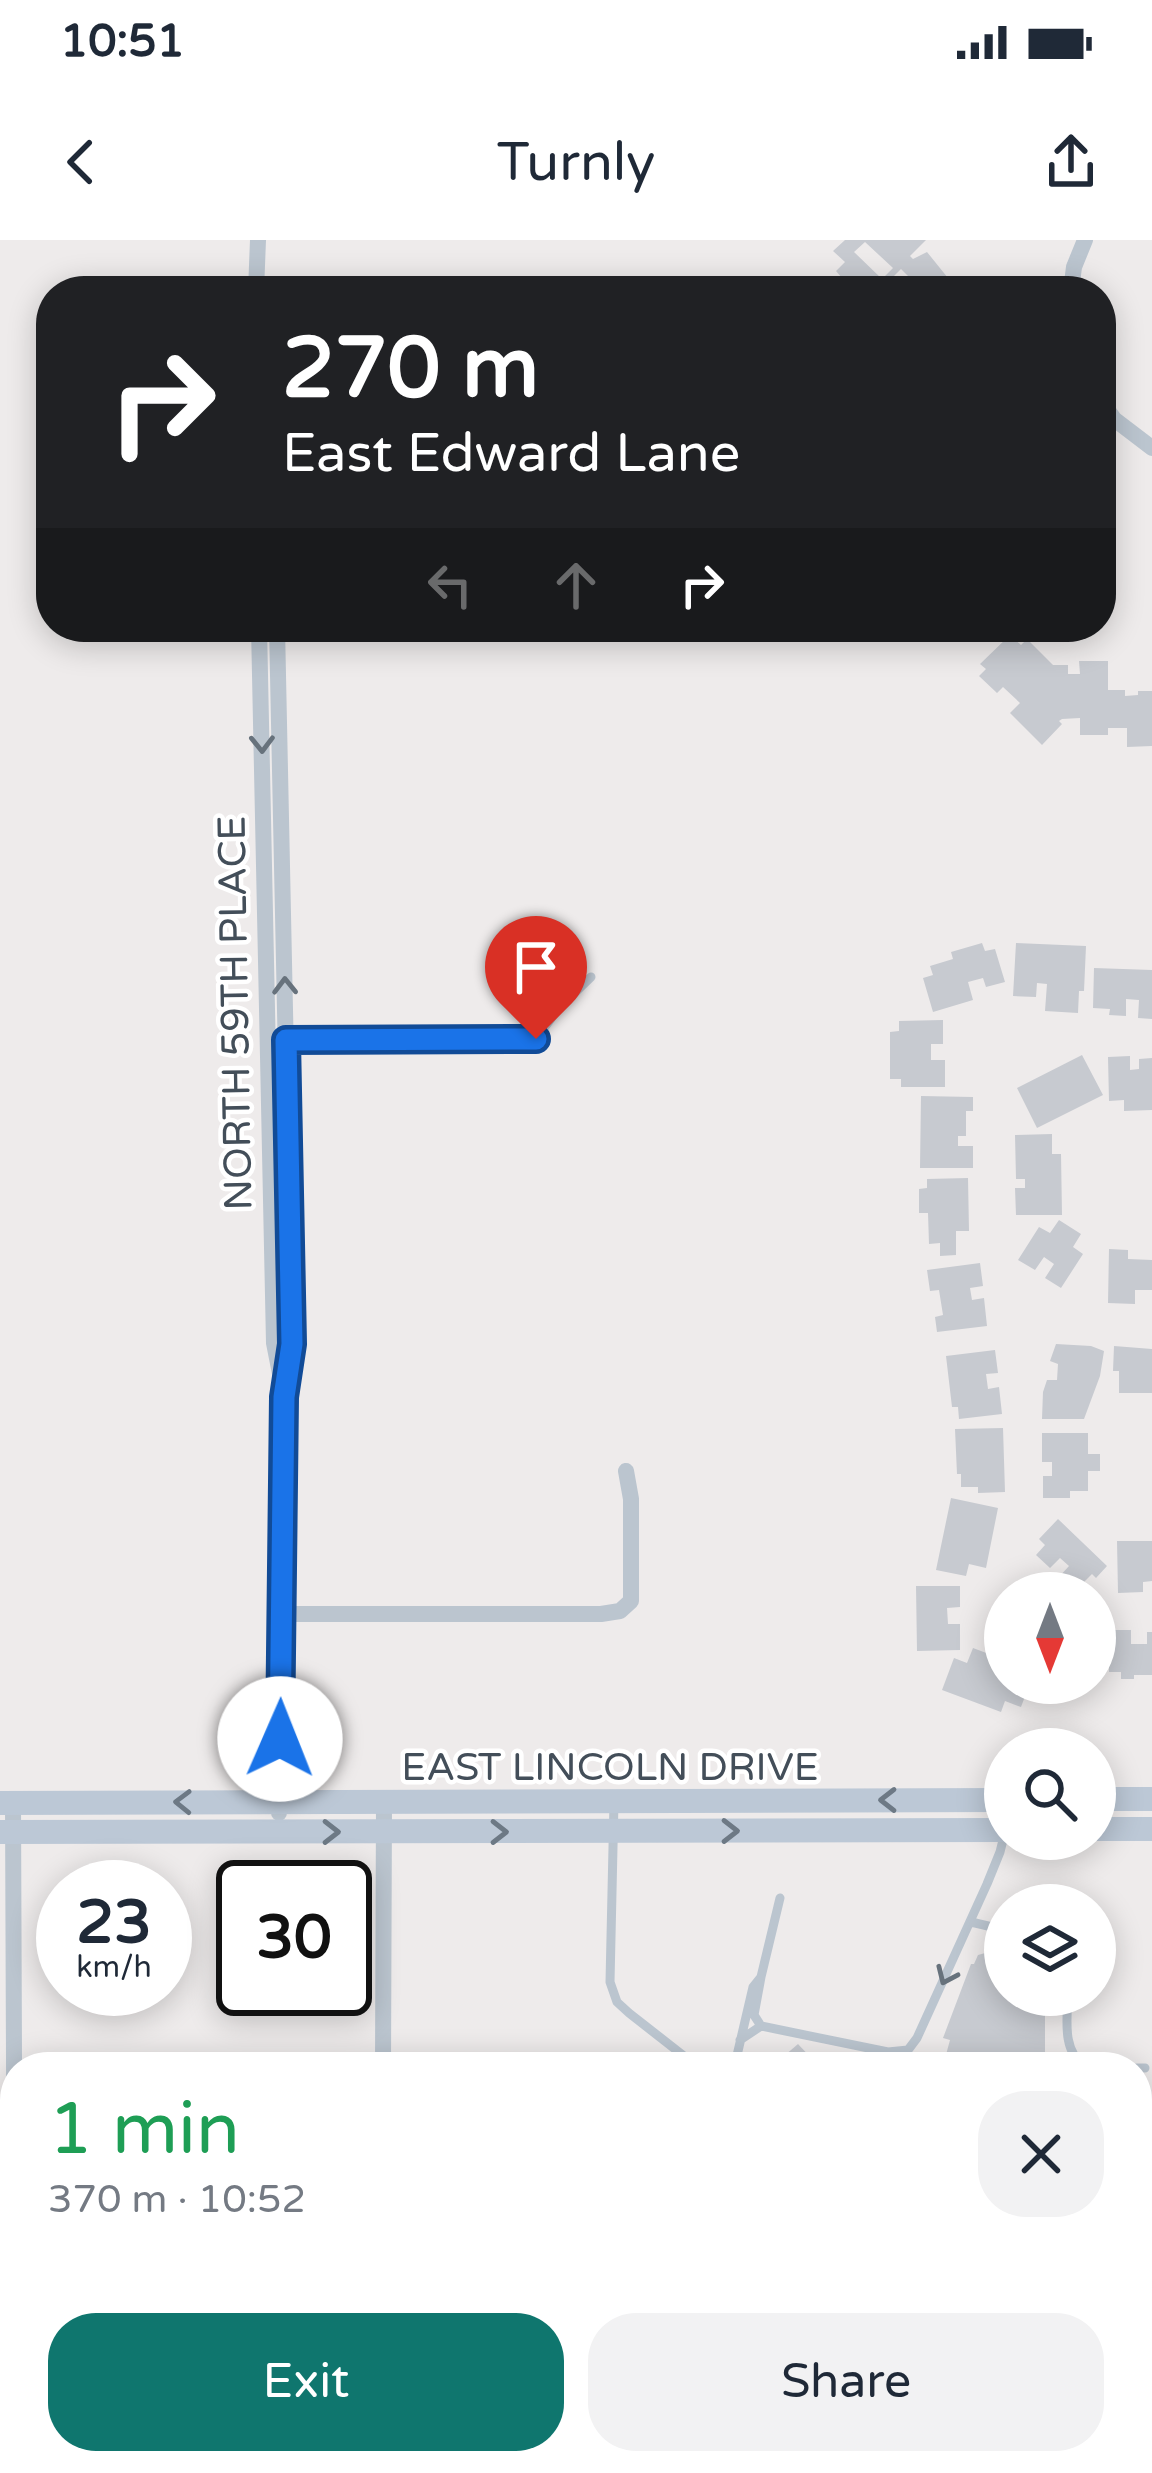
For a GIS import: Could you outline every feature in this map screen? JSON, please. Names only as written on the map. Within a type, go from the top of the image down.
[{"type":"main road","points":[[1116,1799],[1152,1798]]},
{"type":"main road","name":"EAST LINCOLN DRIVE","points":[[7,1803],[984,1800]]},
{"type":"main road","name":"EAST LINCOLN DRIVE","points":[[7,1832],[984,1828]]},
{"type":"main road","points":[[1116,1829],[1152,1828]]},
{"type":"street","points":[[259,240],[259,276]]},
{"type":"street","points":[[1073,276],[1085,240]]},
{"type":"street","points":[[1116,421],[1152,448]]},
{"type":"street","name":"NORTH 59TH PLACE","points":[[260,642],[292,1344],[284,1397],[278,1832]]},
{"type":"street","name":"NORTH 59TH PLACE","points":[[277,642],[278,1040]]},
{"type":"street","points":[[278,1040],[536,1039]]},
{"type":"street","points":[[283,1614],[620,1611],[631,1601],[631,1499],[626,1472]]},
{"type":"street","points":[[7,1803],[11,2052]]},
{"type":"street","points":[[382,2052],[384,1803]]},
{"type":"lane","points":[[536,1039],[591,977]]},
{"type":"lane","points":[[614,1802],[610,1982],[617,2002],[679,2052]]},
{"type":"lane","points":[[740,2040],[761,2026],[888,2052],[908,2050],[997,1860]]},
{"type":"lane","points":[[761,2026],[754,2015],[780,1898]]},
{"type":"lane","points":[[970,1922],[984,1925]]},
{"type":"lane","points":[[738,2052],[753,1987],[761,1977]]},
{"type":"lane","points":[[1068,2016],[1073,2052]]},
{"type":"building","points":[[845,240],[926,240],[910,256],[913,259],[927,252],[946,276],[908,276],[901,269],[894,276],[885,276],[893,268],[865,242],[854,252],[879,276],[840,276],[836,271],[845,262],[833,251]]},
{"type":"building","points":[[1003,642],[1030,642],[1053,665],[1068,665],[1068,674],[1080,674],[1079,661],[1108,661],[1108,690],[1125,690],[1125,696],[1152,691],[1152,746],[1127,747],[1127,728],[1108,728],[1108,735],[1080,735],[1080,718],[1059,721],[1062,724],[1042,745],[1010,713],[1020,703],[1003,687],[997,693],[979,676],[986,669],[980,664]]},
{"type":"building","points":[[982,943],[985,951],[995,949],[1005,982],[986,987],[983,978],[968,982],[973,1000],[933,1012],[923,978],[933,975],[930,966],[953,959],[951,952]]},
{"type":"building","points":[[1016,943],[1086,946],[1078,1013],[1045,1011],[1047,984],[1037,983],[1036,997],[1013,996]]},
{"type":"building","points":[[1094,968],[1152,970],[1152,1019],[1138,1018],[1139,1000],[1126,999],[1126,1016],[1093,1008]]},
{"type":"building","points":[[943,1020],[943,1044],[931,1044],[931,1060],[945,1060],[945,1087],[901,1087],[901,1079],[890,1079],[890,1032],[899,1031],[899,1021]]},
{"type":"building","points":[[1082,1055],[1103,1095],[1037,1128],[1017,1088]]},
{"type":"building","points":[[1130,1056],[1130,1070],[1139,1069],[1139,1059],[1152,1058],[1152,1110],[1124,1111],[1124,1100],[1109,1101],[1108,1057]]},
{"type":"building","points":[[921,1096],[973,1097],[973,1111],[966,1111],[966,1136],[958,1136],[958,1146],[973,1146],[973,1168],[920,1168]]},
{"type":"building","points":[[1052,1134],[1052,1154],[1061,1154],[1062,1215],[1016,1215],[1015,1188],[1025,1188],[1025,1179],[1016,1179],[1015,1135]]},
{"type":"building","points":[[968,1178],[969,1231],[956,1231],[956,1255],[940,1256],[940,1243],[929,1244],[928,1213],[919,1213],[919,1189],[927,1188],[927,1179]]},
{"type":"building","points":[[1059,1220],[1081,1234],[1073,1247],[1083,1254],[1061,1288],[1045,1278],[1054,1264],[1044,1257],[1035,1270],[1018,1260],[1039,1227],[1050,1233]]},
{"type":"building","points":[[1109,1249],[1128,1250],[1128,1259],[1152,1260],[1152,1290],[1135,1290],[1135,1304],[1108,1303]]},
{"type":"building","points":[[980,1263],[983,1286],[970,1288],[972,1300],[984,1298],[987,1326],[937,1332],[935,1317],[943,1315],[939,1290],[930,1291],[927,1270]]},
{"type":"building","points":[[1056,1344],[1104,1351],[1084,1419],[1042,1419],[1047,1380],[1057,1380],[1058,1364],[1050,1361]]},
{"type":"building","points":[[1114,1346],[1152,1349],[1152,1393],[1119,1393],[1119,1371],[1113,1371]]},
{"type":"building","points":[[995,1350],[998,1373],[986,1374],[988,1389],[999,1387],[1002,1414],[959,1419],[958,1407],[952,1407],[946,1356]]},
{"type":"building","points":[[1003,1428],[1005,1492],[978,1493],[978,1487],[961,1487],[955,1429]]},
{"type":"building","points":[[1042,1433],[1088,1433],[1088,1454],[1100,1454],[1100,1471],[1088,1471],[1088,1491],[1070,1491],[1070,1498],[1043,1498],[1043,1476],[1052,1476],[1052,1462],[1042,1462]]},
{"type":"building","points":[[951,1498],[998,1508],[986,1568],[969,1564],[966,1576],[936,1570]]},
{"type":"building","points":[[1058,1519],[1107,1566],[1102,1572],[1063,1572],[1069,1566],[1060,1558],[1050,1568],[1036,1555],[1045,1545],[1039,1539]]},
{"type":"building","points":[[1117,1541],[1152,1541],[1152,1581],[1143,1582],[1143,1592],[1118,1593]]},
{"type":"building","points":[[916,1586],[960,1586],[960,1607],[947,1608],[948,1624],[960,1624],[960,1650],[917,1651]]},
{"type":"building","points":[[1116,1630],[1131,1630],[1131,1644],[1147,1644],[1147,1632],[1152,1632],[1152,1675],[1121,1679],[1121,1672],[1116,1672]]},
{"type":"building","points":[[973,1648],[984,1652],[984,1704],[1004,1704],[1001,1712],[942,1690],[954,1658],[967,1663]]},
{"type":"building","points":[[984,1953],[984,2016],[1045,2016],[1045,2052],[947,2052],[950,2040],[943,2038],[974,1964]]},
{"type":"route","points":[[280,1739],[284,1397],[292,1344],[286,1040],[536,1039]]}]
